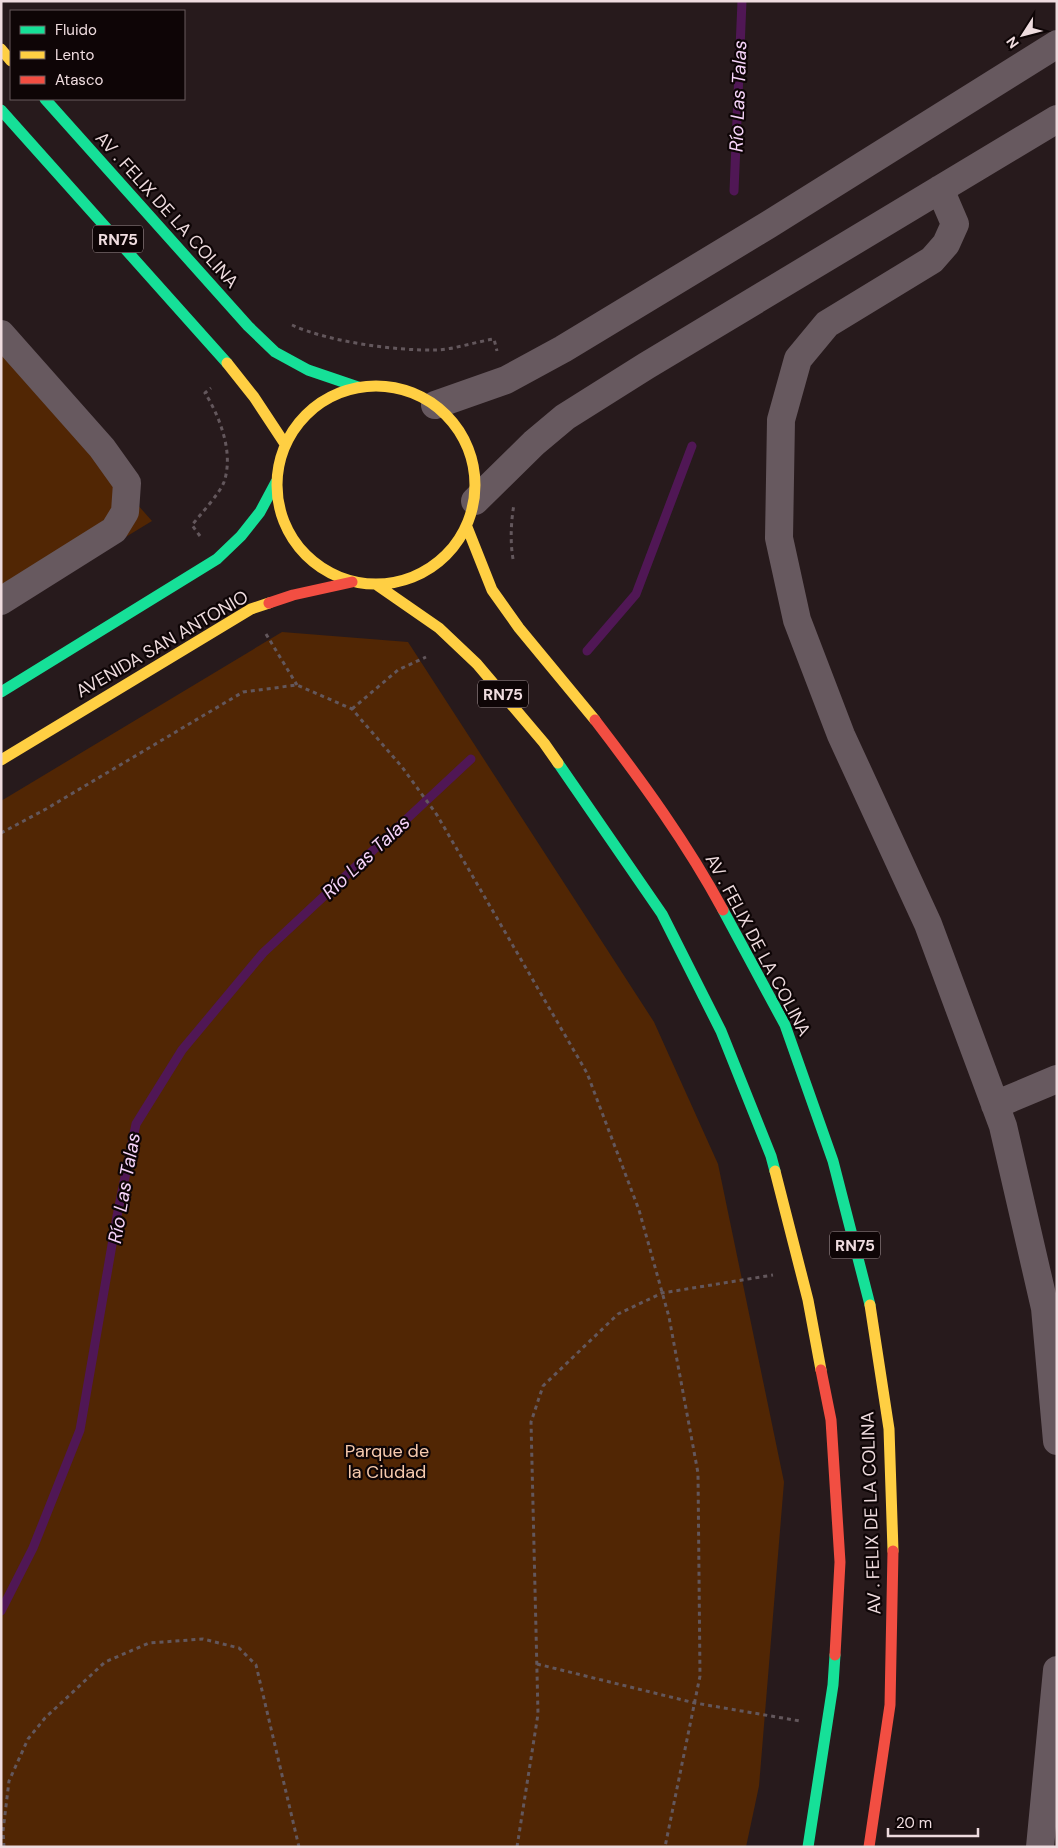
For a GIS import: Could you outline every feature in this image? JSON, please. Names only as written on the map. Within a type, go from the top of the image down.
[{"type":"main road","points":[[1,49],[10,60]]},
{"type":"main road","name":"AV . FELIX DE LA COLINA","points":[[46,100],[248,326],[265,342]]},
{"type":"main road","name":"RN75","points":[[1,110],[222,355],[254,397],[285,444]]},
{"type":"main road","name":"RN75","points":[[265,342],[275,352],[308,370],[358,387]]},
{"type":"main road","points":[[385,386],[412,392],[435,405],[455,424],[468,447],[475,474],[475,501],[467,526],[456,546],[440,562],[421,575],[400,582],[377,586],[352,582],[327,572],[305,556],[289,534],[279,508],[276,482],[279,462],[285,444],[297,424],[314,406],[335,394],[358,387],[385,386]]},
{"type":"main road","points":[[1,692],[217,559],[241,536],[260,512],[276,482]]},
{"type":"main road","name":"AV . FELIX DE LA COLINA","points":[[467,526],[492,590],[644,784],[710,885],[785,1025],[833,1161],[869,1301],[889,1429],[894,1567],[890,1705],[869,1847]]},
{"type":"main road","name":"AVENIDA SAN ANTONIO","points":[[1,760],[251,609],[293,595],[352,582]]},
{"type":"main road","name":"RN75","points":[[377,586],[439,628],[460,647]]},
{"type":"main road","name":"AV . FELIX DE LA COLINA","points":[[460,647],[477,664],[544,743],[662,914],[721,1031],[771,1156],[800,1271],[831,1420],[840,1562],[833,1685],[808,1847]]},
{"type":"street","points":[[435,405],[506,380],[563,349],[759,230],[1057,44]]},
{"type":"street","points":[[475,501],[534,443],[565,417],[646,366],[1054,121]]},
{"type":"street","points":[[940,189],[955,224],[946,244],[932,260],[827,324],[798,359],[781,420],[779,538],[797,620],[840,735],[928,924],[1003,1126],[1045,1308],[1057,1441]]},
{"type":"street","points":[[1,334],[102,448],[127,483],[125,512],[114,530],[1,602]]},
{"type":"street","points":[[995,1105],[1057,1079]]},
{"type":"street","points":[[1040,1847],[1057,1670]]},
{"type":"path","points":[[265,342],[289,324],[310,333],[389,348],[438,350],[494,339],[506,380]]},
{"type":"path","points":[[217,559],[192,526],[224,483],[228,463],[224,435],[206,393],[233,370]]},
{"type":"path","points":[[514,564],[511,550],[511,520],[515,501]]},
{"type":"path","points":[[251,609],[297,685]]},
{"type":"path","points":[[352,709],[398,670],[431,655],[446,656],[460,647]]},
{"type":"path","points":[[1,833],[46,809],[243,692],[297,685],[352,709],[402,767],[438,814],[587,1073],[639,1210],[669,1317],[698,1473],[700,1676],[665,1847]]},
{"type":"path","points":[[517,1847],[538,1714],[531,1422],[543,1386],[618,1314],[662,1293],[800,1271]]},
{"type":"path","points":[[4,1847],[2,1831],[9,1781],[28,1739],[45,1718],[105,1662],[149,1644],[203,1638],[239,1648],[256,1665],[299,1847]]},
{"type":"path","points":[[537,1664],[695,1703],[827,1726]]},
{"type":"green space","points":[[1,351],[152,521],[1,613]]},
{"type":"green space","name":"Parque de la Ciudad","points":[[282,632],[408,642],[654,1022],[718,1164],[784,1482],[759,1786],[746,1847],[1,1847],[1,801]]},
{"type":"waterway","name":"Río Las Talas","points":[[734,191],[742,1]]},
{"type":"waterway","points":[[587,651],[636,594],[692,446]]},
{"type":"waterway","name":"Río Las Talas","points":[[1,1611],[33,1548],[80,1430],[117,1216],[136,1124],[182,1050],[263,953],[471,759]]},
{"type":"traffic: fast","points":[[46,100],[248,326],[275,352],[308,370],[358,387]]},
{"type":"traffic: fast","points":[[1,110],[227,363]]},
{"type":"traffic: fast","points":[[1,692],[217,559],[241,536],[260,512],[276,482]]},
{"type":"traffic: fast","points":[[558,763],[662,914],[721,1031],[771,1156],[775,1171]]},
{"type":"traffic: fast","points":[[723,910],[785,1025],[833,1161],[870,1305]]},
{"type":"traffic: fast","points":[[808,1847],[833,1685],[835,1655]]},
{"type":"traffic: slow","points":[[1,49],[10,60]]},
{"type":"traffic: slow","points":[[227,363],[254,397],[285,444]]},
{"type":"traffic: slow","points":[[366,386],[386,386],[395,387],[423,397],[439,408],[453,422],[468,447],[474,466],[475,485],[474,504],[464,532],[453,548],[439,562],[423,573],[405,580],[386,584],[366,584],[357,583],[329,573],[313,562],[299,548],[288,532],[281,514],[277,495],[277,475],[278,466],[288,438],[299,422],[313,408],[329,397],[347,390],[366,386]]},
{"type":"traffic: slow","points":[[467,527],[492,590],[519,628],[595,720]]},
{"type":"traffic: slow","points":[[377,585],[439,628],[477,664],[544,743],[558,763]]},
{"type":"traffic: slow","points":[[1,760],[251,609],[269,603]]},
{"type":"traffic: slow","points":[[775,1171],[808,1300],[821,1370]]},
{"type":"traffic: slow","points":[[870,1305],[889,1429],[893,1551]]},
{"type":"traffic: jam","points":[[269,603],[293,595],[352,582]]},
{"type":"traffic: jam","points":[[595,720],[663,812],[723,910]]},
{"type":"traffic: jam","points":[[821,1370],[831,1420],[840,1562],[835,1655]]},
{"type":"traffic: jam","points":[[869,1847],[890,1705],[893,1551]]}]
